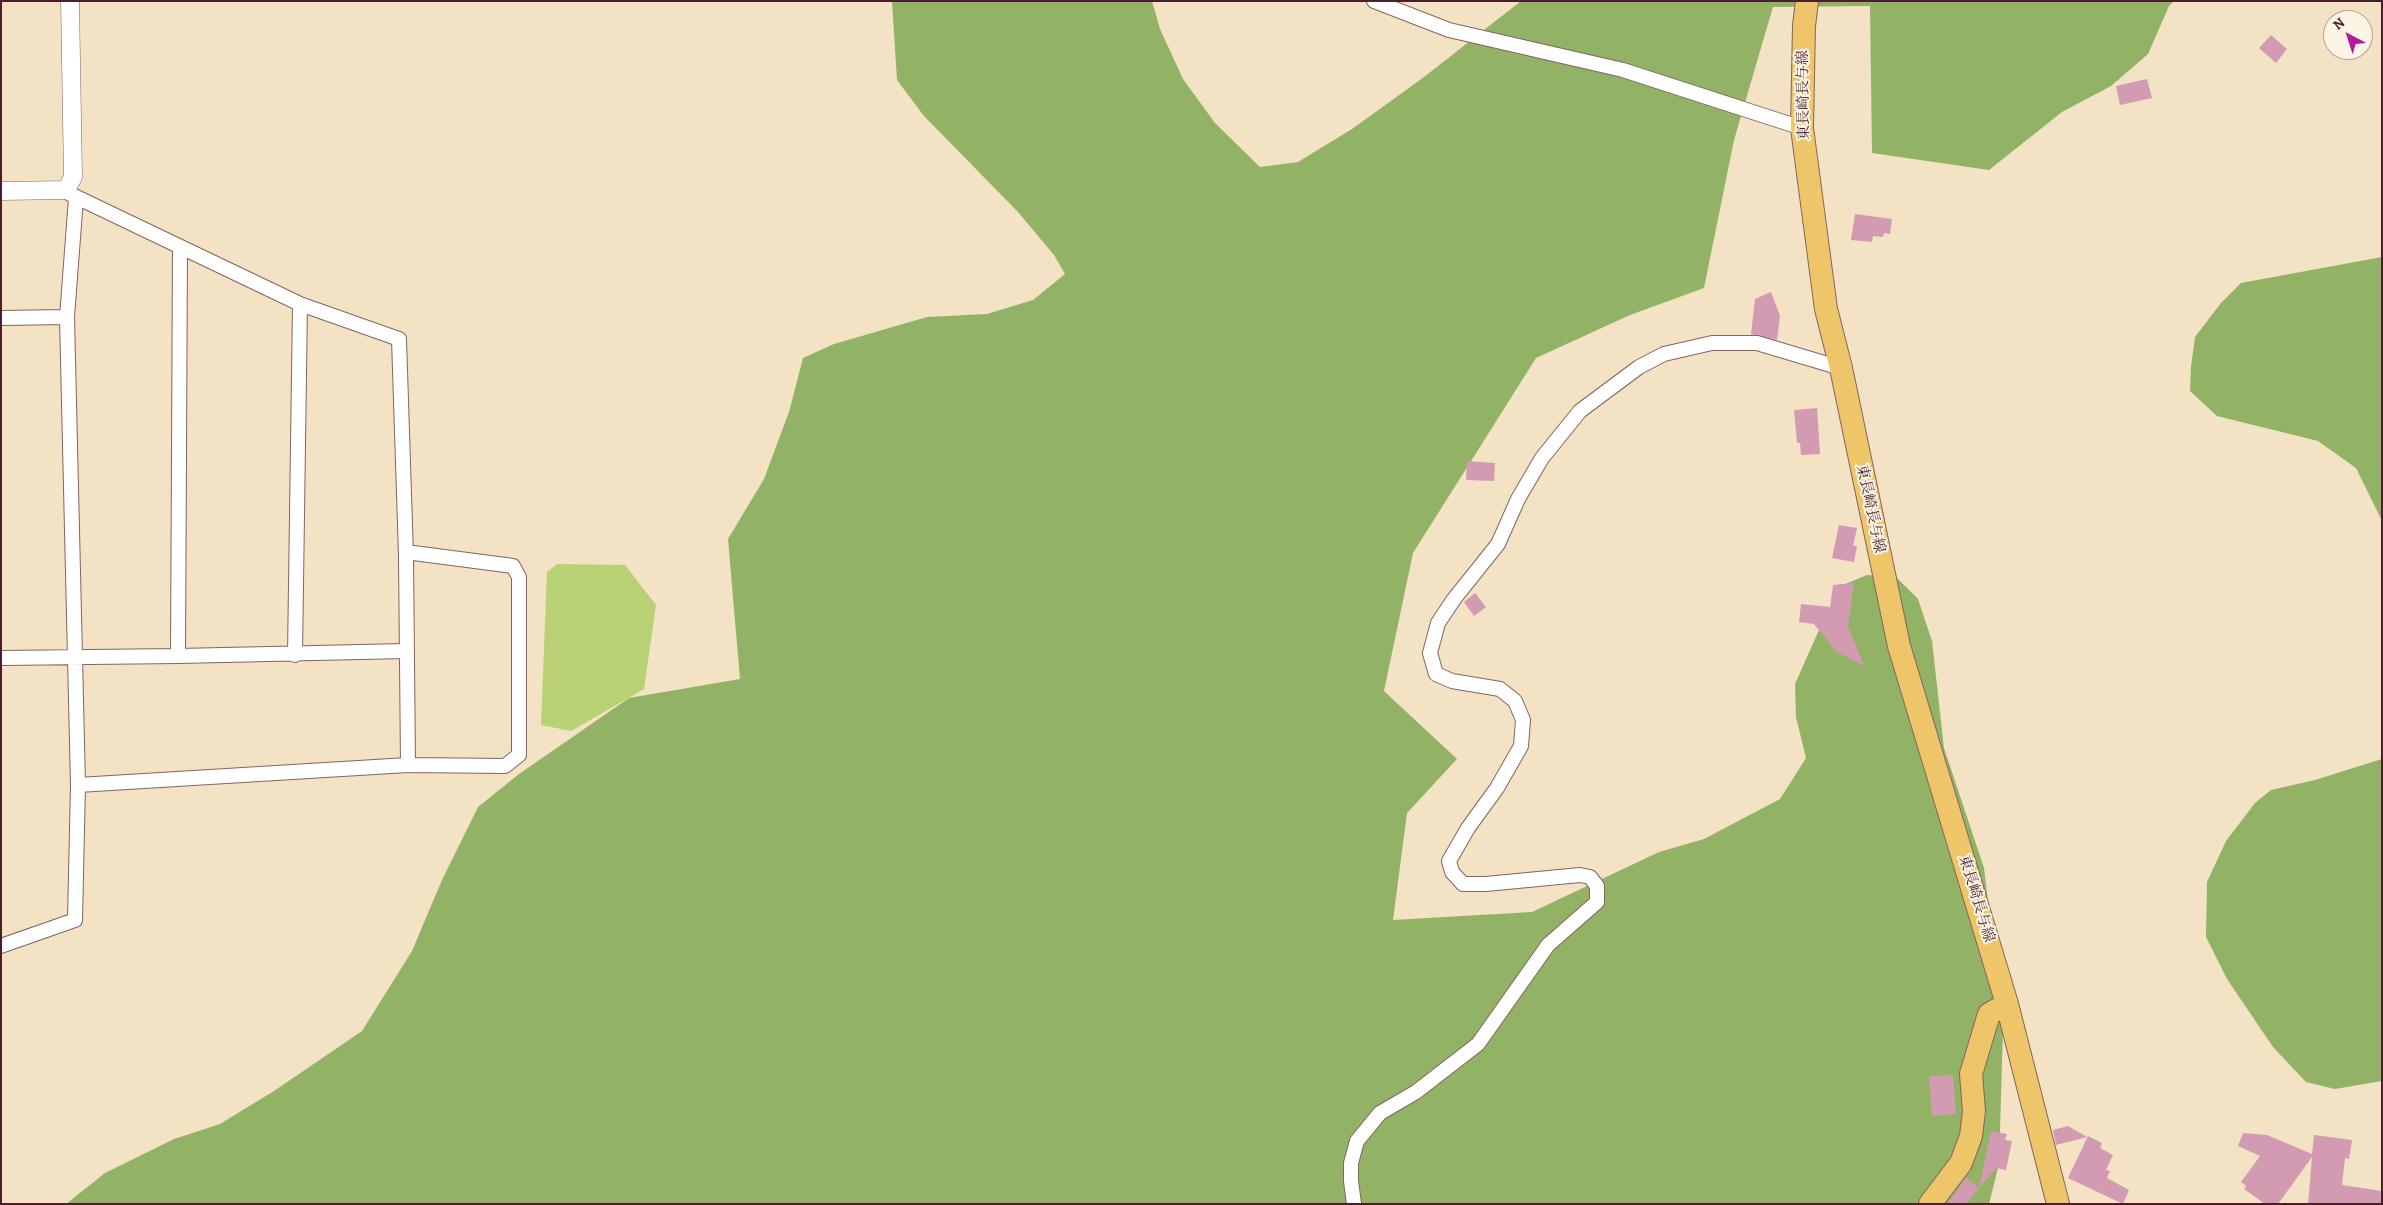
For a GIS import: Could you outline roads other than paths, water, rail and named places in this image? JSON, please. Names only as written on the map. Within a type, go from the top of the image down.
[{"type":"main road","name":"東長崎長与線","points":[[1806,1],[1802,128],[1826,309],[1841,368],[1898,646],[2007,1004],[2058,1204]]},
{"type":"main road","points":[[1930,1204],[1962,1163],[1972,1136],[1974,1111],[1972,1074],[1989,1014],[2007,1004]]},
{"type":"street","points":[[1,946],[76,920],[78,785],[67,317],[73,177],[70,1]]},
{"type":"street","points":[[1374,1],[1449,30],[1623,70],[1802,128]]},
{"type":"street","points":[[1,191],[71,194],[300,304],[399,339],[406,552],[408,765]]},
{"type":"street","points":[[178,656],[180,247]]},
{"type":"street","points":[[295,655],[300,304]]},
{"type":"street","points":[[1,318],[67,317]]},
{"type":"street","points":[[1354,1204],[1351,1163],[1357,1141],[1380,1113],[1416,1092],[1478,1044],[1548,945],[1597,902],[1597,886],[1590,877],[1580,875],[1486,884],[1463,884],[1452,872],[1449,861],[1468,828],[1497,788],[1521,746],[1523,720],[1515,701],[1500,689],[1452,681],[1436,674],[1430,653],[1438,623],[1454,599],[1498,544],[1518,499],[1542,458],[1580,411],[1638,366],[1664,354],[1712,343],[1757,343],[1841,368]]},
{"type":"street","points":[[78,785],[408,765],[505,766],[519,755],[519,587],[518,577],[513,566],[406,552]]},
{"type":"street","points":[[1,658],[295,655],[406,651]]}]
